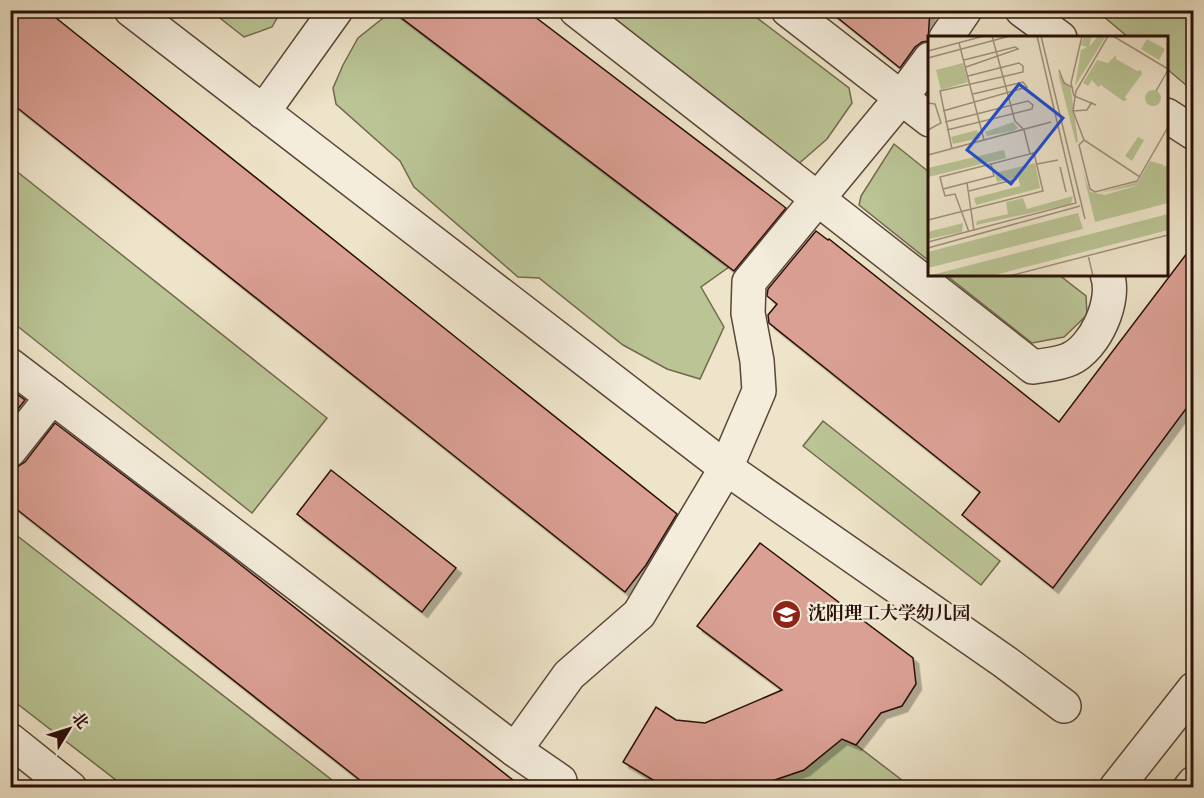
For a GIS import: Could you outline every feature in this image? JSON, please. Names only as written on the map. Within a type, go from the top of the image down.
[{"type":"street","points":[[131,10],[726,468],[1005,662],[1064,706]]},
{"type":"street","points":[[263,112],[336,10]]},
{"type":"street","points":[[576,10],[1033,367],[1071,359],[1091,343],[1109,303],[1107,276]]},
{"type":"street","points":[[788,10],[928,118]]},
{"type":"street","points":[[947,36],[966,10]]},
{"type":"street","points":[[1022,10],[1056,36]]},
{"type":"street","points":[[515,750],[569,675],[639,614],[726,468],[759,391],[758,361],[748,313],[749,282],[901,98],[928,62]]},
{"type":"street","points":[[1168,116],[1194,133]]},
{"type":"street","points":[[10,365],[515,750],[560,781],[555,788]]},
{"type":"street","points":[[10,450],[52,398]]},
{"type":"street","points":[[1116,788],[1194,689]]},
{"type":"street","points":[[10,740],[70,788]]},
{"type":"street","points":[[1190,788],[1194,783]]},
{"type":"green space","points":[[211,11],[281,11],[272,27],[244,37]]},
{"type":"green space","points":[[392,11],[729,267],[701,287],[724,327],[700,379],[667,369],[623,345],[539,278],[518,277],[414,187],[400,161],[336,104],[333,88],[358,38]]},
{"type":"green space","points":[[593,11],[748,11],[849,88],[852,103],[827,139],[796,166]]},
{"type":"green space","points":[[1097,11],[1193,11],[1193,91],[1168,70],[1168,36],[1127,36]]},
{"type":"green space","points":[[894,144],[928,171],[928,260],[859,205],[861,196]]},
{"type":"green space","points":[[10,166],[327,418],[252,513],[11,321]]},
{"type":"green space","points":[[947,276],[1060,276],[1086,296],[1087,315],[1064,337],[1032,343]]},
{"type":"green space","points":[[823,421],[1000,561],[981,585],[803,446]]},
{"type":"green space","points":[[11,531],[341,787],[125,787],[11,699]]},
{"type":"green space","points":[[842,739],[856,745],[911,787],[664,788],[658,783],[757,786],[804,770]]},
{"type":"building","points":[[10,10],[46,10],[677,514],[646,565],[625,592],[10,102]]},
{"type":"building","points":[[391,10],[526,10],[786,208],[734,271]]},
{"type":"building","points":[[828,10],[930,10],[928,41],[915,47],[900,68]]},
{"type":"building","points":[[816,231],[1059,422],[1194,244],[1194,398],[1053,588],[962,515],[980,492],[769,323],[768,315],[777,304],[767,296],[768,289]]},
{"type":"building","points":[[10,389],[25,400],[10,419]]},
{"type":"building","points":[[55,423],[227,554],[523,788],[370,788],[10,504],[10,468],[25,462]]},
{"type":"building","points":[[331,470],[456,568],[422,612],[297,514]]},
{"type":"building","points":[[760,543],[913,658],[916,684],[902,706],[881,713],[856,745],[842,739],[804,770],[757,786],[658,783],[623,762],[656,707],[676,720],[705,723],[782,690],[697,626]]},
{"type":"place","name":"沈阳理工大学幼儿园","points":[[787,614]]}]
